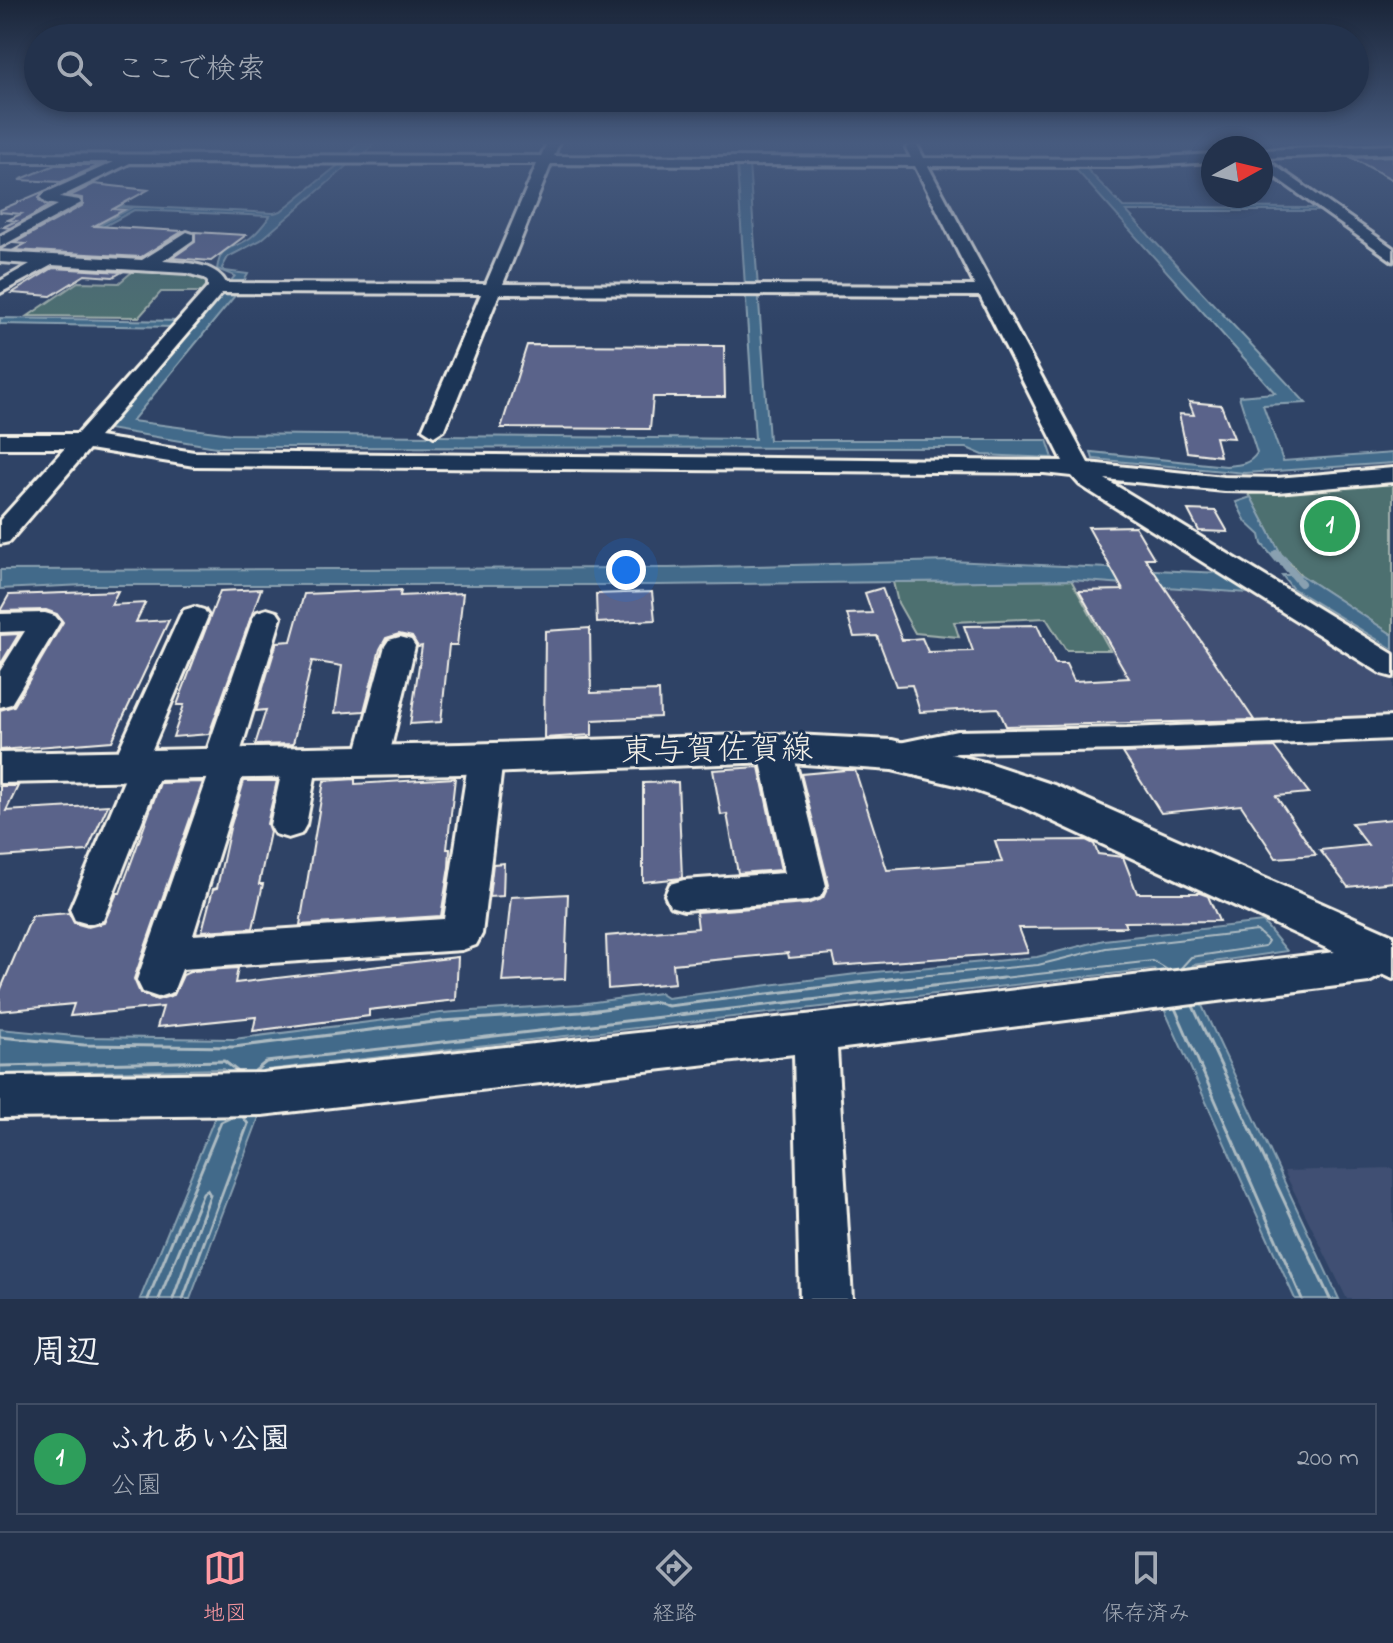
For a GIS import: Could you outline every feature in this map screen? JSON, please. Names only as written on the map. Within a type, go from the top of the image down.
[{"type":"main road","name":"東与賀佐賀線","points":[[0,768],[486,758],[775,748],[892,755],[973,774],[1038,796],[1388,956]]},
{"type":"street","points":[[0,242],[73,204]]},
{"type":"street","points":[[434,429],[527,204]]},
{"type":"street","points":[[941,204],[1079,469],[1089,480],[1393,667]]},
{"type":"street","points":[[1320,204],[1393,256]]},
{"type":"street","points":[[148,264],[187,237]]},
{"type":"street","points":[[0,257],[187,268],[210,274],[229,288],[987,291]]},
{"type":"street","points":[[0,288],[44,258]]},
{"type":"street","points":[[0,536],[82,441],[229,288]]},
{"type":"street","points":[[0,441],[82,441],[194,459],[989,465],[1079,469],[1224,484],[1277,485],[1393,475]]},
{"type":"street","points":[[89,909],[138,765],[194,616]]},
{"type":"street","points":[[267,618],[162,967],[462,934],[486,758]]},
{"type":"street","points":[[0,623],[45,622],[0,697]]},
{"type":"street","points":[[371,760],[400,646]]},
{"type":"street","points":[[892,755],[957,742],[1127,739],[1393,728]]},
{"type":"street","points":[[684,895],[807,886],[775,748]]},
{"type":"street","points":[[288,825],[301,761]]},
{"type":"street","points":[[0,1097],[242,1094],[815,1033],[1369,965],[1388,956]]},
{"type":"street","points":[[815,1033],[826,1299]]},
{"type":"shaded area","points":[[1071,580],[1251,591],[1393,679],[1393,723],[1155,732]]},
{"type":"shaded area","points":[[1393,1168],[1393,1299],[1347,1299],[1284,1171]]},
{"type":"green space","points":[[139,266],[187,271],[210,285],[205,292],[161,292],[139,317],[28,316],[78,282],[119,283]]},
{"type":"green space","points":[[1393,482],[1393,635],[1301,575],[1281,554],[1249,494]]},
{"type":"green space","points":[[1071,580],[1110,650],[1066,650],[1046,618],[954,622],[959,637],[915,633],[898,603],[893,582]]},
{"type":"water","points":[[77,204],[281,211],[290,204],[303,204],[261,240],[228,257],[222,268],[225,271],[248,274],[238,292],[132,421],[231,434],[755,439],[740,204],[752,204],[769,440],[1047,440],[1053,458],[983,455],[967,448],[216,447],[108,429],[108,425],[235,276],[217,269],[221,255],[250,238],[270,216],[134,210],[0,283],[131,208]]},
{"type":"water","points":[[1106,204],[1120,204],[1123,207],[1317,208],[1322,211],[1126,211],[1306,403],[1263,405],[1283,461],[1393,453],[1393,463],[1245,473],[1093,459],[1091,452],[1226,466],[1243,464],[1257,453],[1239,396],[1275,393]]},
{"type":"water","points":[[0,318],[181,321],[176,327],[0,324]]},
{"type":"water","points":[[1251,497],[1281,554],[1290,562],[1277,562],[1262,544],[1260,535],[1246,522],[1236,502]]},
{"type":"water","points":[[950,561],[1222,573],[1251,591],[1071,580],[659,585],[85,585],[0,589],[0,570],[669,568]]},
{"type":"water","points":[[1282,575],[1301,575],[1393,635],[1393,649],[1292,588]]},
{"type":"water","points":[[1263,922],[1287,951],[1193,965],[1184,979],[1168,981],[1154,969],[267,1070],[256,1082],[261,1112],[190,1299],[140,1299],[217,1112],[234,1080],[224,1069],[0,1074],[0,1029],[85,1037],[234,1039],[441,1013],[580,1004],[659,993],[667,998],[864,973],[1037,957],[1104,940]]},
{"type":"water","points":[[1198,997],[1339,1299],[1295,1299],[1160,1000]]},
{"type":"building","points":[[15,204],[49,206],[10,228],[3,227],[16,221],[8,220],[21,214],[0,210]]},
{"type":"building","points":[[123,204],[113,209],[124,210],[94,226],[183,231],[141,257],[14,250],[25,244],[14,243],[82,206]]},
{"type":"building","points":[[195,232],[246,235],[211,261],[172,258],[195,242]]},
{"type":"building","points":[[53,268],[122,272],[113,277],[85,275],[51,296],[12,293]]},
{"type":"building","points":[[527,345],[724,346],[725,397],[653,397],[650,429],[501,428]]},
{"type":"building","points":[[1189,402],[1221,405],[1234,438],[1215,437],[1220,456],[1187,452],[1179,414],[1194,415]]},
{"type":"building","points":[[1188,510],[1216,511],[1228,532],[1199,531]]},
{"type":"building","points":[[1135,526],[1154,558],[1145,558],[1254,720],[1006,726],[998,708],[920,712],[912,685],[896,686],[877,636],[854,637],[847,614],[872,613],[865,593],[882,588],[902,640],[922,638],[928,652],[973,651],[964,626],[1037,625],[1055,664],[1066,664],[1074,681],[1129,678],[1079,591],[1123,590],[1088,527]]},
{"type":"building","points":[[261,589],[209,734],[173,737],[184,705],[177,705],[220,591]]},
{"type":"building","points":[[401,590],[400,596],[463,593],[457,645],[449,645],[441,722],[410,724],[422,646],[418,647],[412,637],[399,634],[386,638],[380,649],[364,711],[335,713],[342,666],[312,661],[293,744],[255,745],[266,710],[256,711],[277,642],[291,641],[304,594]]},
{"type":"building","points":[[118,591],[111,605],[145,603],[136,622],[169,620],[112,741],[0,750],[0,710],[14,706],[63,622],[57,614],[46,610],[0,611],[9,595]]},
{"type":"building","points":[[652,592],[655,620],[597,623],[596,594]]},
{"type":"building","points":[[590,628],[591,693],[659,691],[660,717],[592,720],[592,735],[544,738],[545,631]]},
{"type":"building","points":[[19,634],[0,665],[0,635]]},
{"type":"building","points":[[1274,747],[1309,793],[1276,796],[1316,855],[1276,858],[1241,805],[1161,813],[1123,753]]},
{"type":"building","points":[[759,767],[781,870],[738,873],[727,814],[721,815],[713,770]]},
{"type":"building","points":[[855,770],[887,870],[1002,862],[995,841],[1086,840],[1094,844],[1098,854],[1123,857],[1137,893],[1200,893],[1208,896],[1219,921],[1124,922],[1126,927],[1019,928],[1028,952],[836,966],[833,954],[789,958],[788,953],[673,964],[675,983],[608,989],[606,936],[698,928],[696,912],[807,904],[823,898],[829,885],[801,774]]},
{"type":"building","points":[[455,778],[447,849],[450,849],[449,867],[441,916],[300,925],[324,781],[355,779],[355,784]]},
{"type":"building","points":[[244,781],[277,781],[267,824],[270,832],[259,884],[263,884],[253,928],[202,931],[213,889],[217,888]]},
{"type":"building","points":[[203,782],[134,979],[140,993],[157,1000],[174,995],[183,975],[192,971],[238,968],[235,983],[458,957],[456,1000],[369,1010],[369,1016],[253,1031],[256,1017],[157,1027],[163,1007],[70,1016],[74,1004],[0,1011],[0,991],[32,916],[69,913],[74,923],[88,927],[104,923],[117,893],[120,893],[160,783]]},
{"type":"building","points":[[678,782],[682,878],[643,882],[643,783]]},
{"type":"building","points":[[0,786],[18,786],[6,811],[108,805],[87,851],[0,857]]},
{"type":"building","points":[[1393,819],[1393,882],[1348,887],[1320,850],[1368,845],[1351,823]]},
{"type":"building","points":[[504,863],[503,896],[489,897],[493,864]]},
{"type":"building","points":[[568,894],[565,979],[502,982],[511,897]]},
{"type":"waterway","points":[[1329,216],[1367,243]]},
{"type":"waterway","points":[[1364,241],[1393,262]]},
{"type":"waterway","points":[[1276,554],[1301,583]]},
{"type":"place","name":"ふれあい公園","points":[[1330,526]]}]
